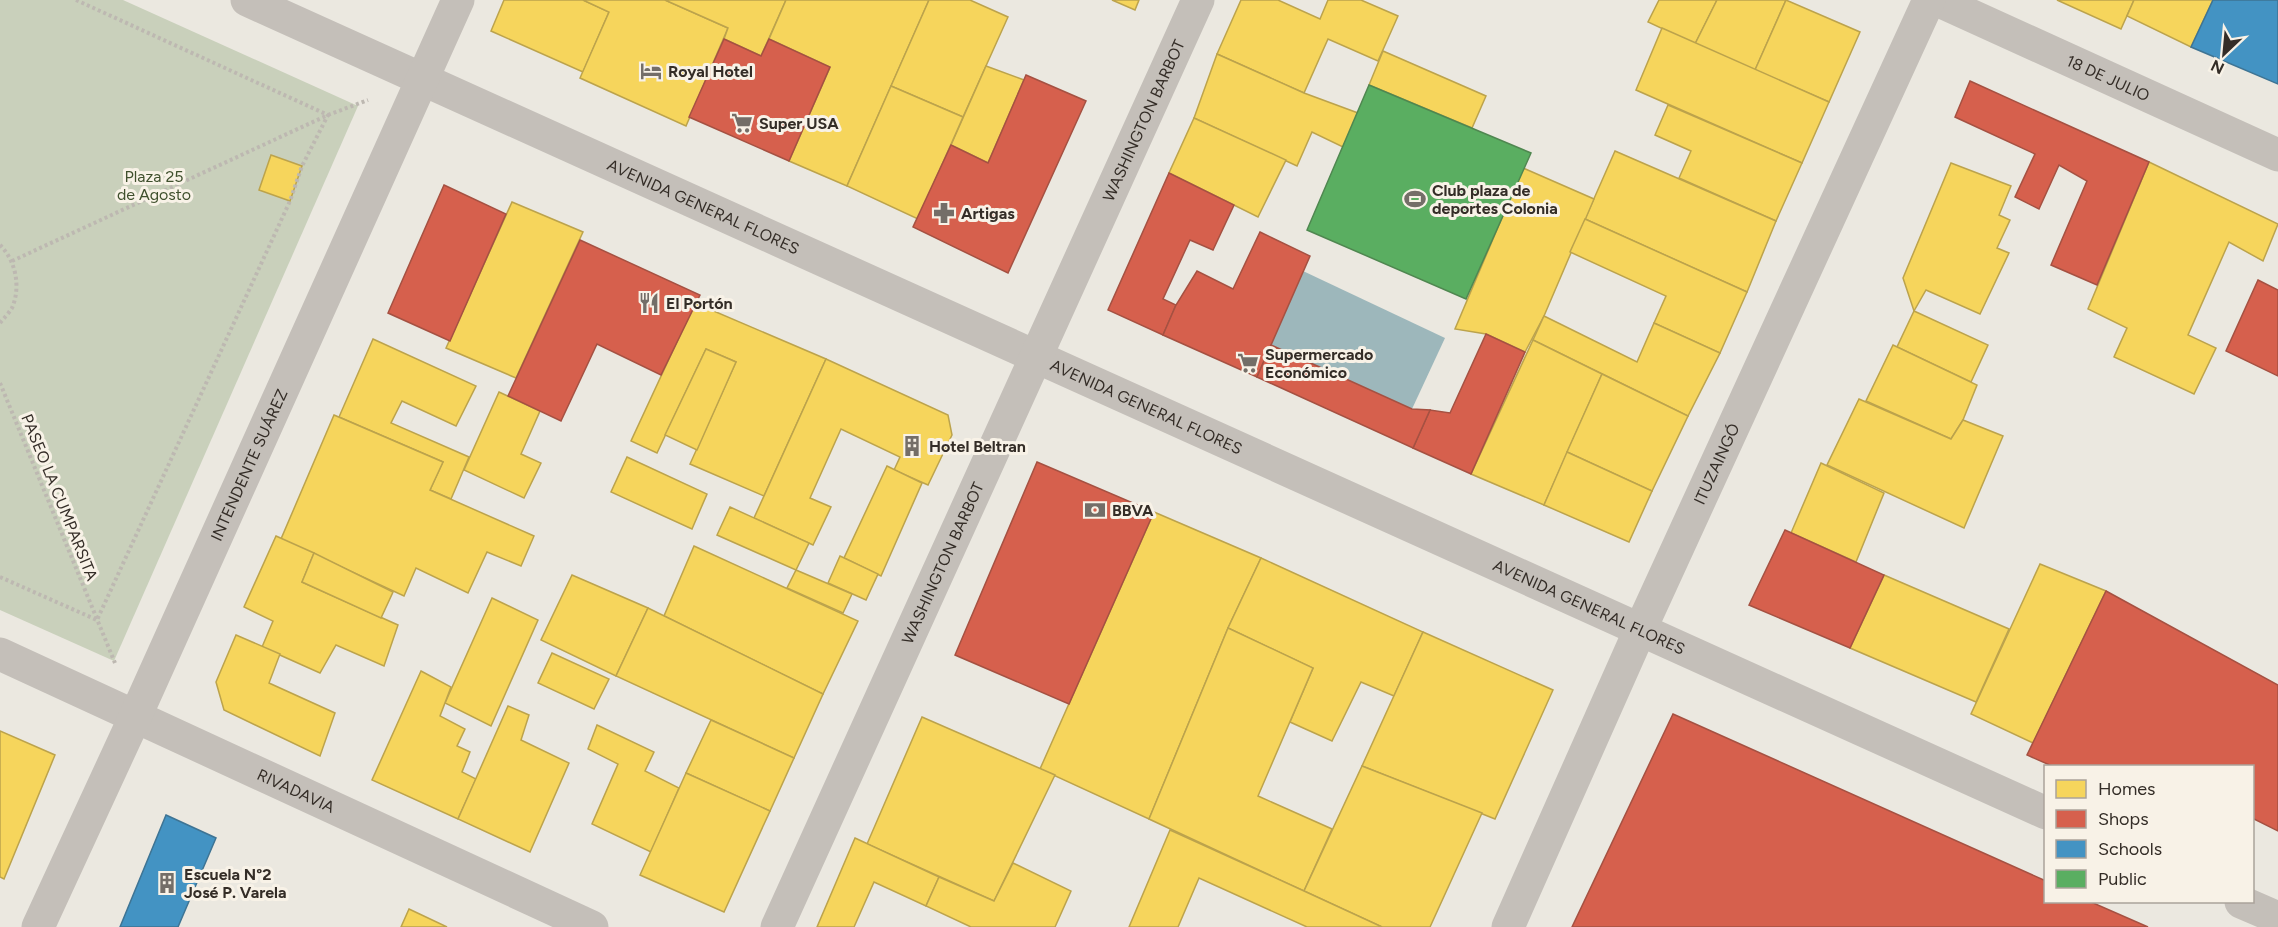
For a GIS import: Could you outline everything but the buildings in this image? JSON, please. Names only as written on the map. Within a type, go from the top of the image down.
[{"type":"street","name":"AVENIDA GENERAL FLORES","points":[[247,0],[2044,812]]},
{"type":"street","name":"INTENDENTE SUÁREZ","points":[[38,927],[458,0]]},
{"type":"street","name":"WASHINGTON BARBOT","points":[[777,927],[1198,0]]},
{"type":"street","name":"ITUZAINGÓ","points":[[1508,927],[1640,630],[1929,0]]},
{"type":"street","name":"18 DE JULIO","points":[[1937,0],[2278,155]]},
{"type":"street","name":"RIVADAVIA","points":[[0,654],[592,927]]},
{"type":"street","points":[[2243,903],[2278,918]]},
{"type":"path","points":[[76,0],[327,115]]},
{"type":"path","points":[[12,261],[327,115],[422,79]]},
{"type":"path","points":[[0,577],[97,620],[290,201],[302,166],[327,115]]},
{"type":"path","points":[[0,245],[12,261],[17,286],[12,309],[0,323]]},
{"type":"path","name":"PASEO LA CUMPARSITA","points":[[0,383],[97,620]]},
{"type":"green space","name":"Plaza 25 de Agosto","points":[[0,0],[123,0],[358,106],[114,661],[0,610]]},
{"type":"water","points":[[1303,271],[1445,338],[1412,409],[1271,345]]},
{"type":"place","name":"Royal Hotel","points":[[651,71]]},
{"type":"place","name":"Super USA","points":[[742,123]]},
{"type":"place","name":"Club plaza de deportes Colonia","points":[[1415,199]]},
{"type":"place","name":"Artigas","points":[[944,213]]},
{"type":"place","name":"El Portón","points":[[649,303]]},
{"type":"place","name":"Supermercado Económico","points":[[1248,363]]},
{"type":"place","name":"Hotel Beltran","points":[[912,446]]},
{"type":"place","name":"BBVA","points":[[1095,510]]},
{"type":"place","name":"Escuela N°2 José P. Varela","points":[[167,883]]}]
